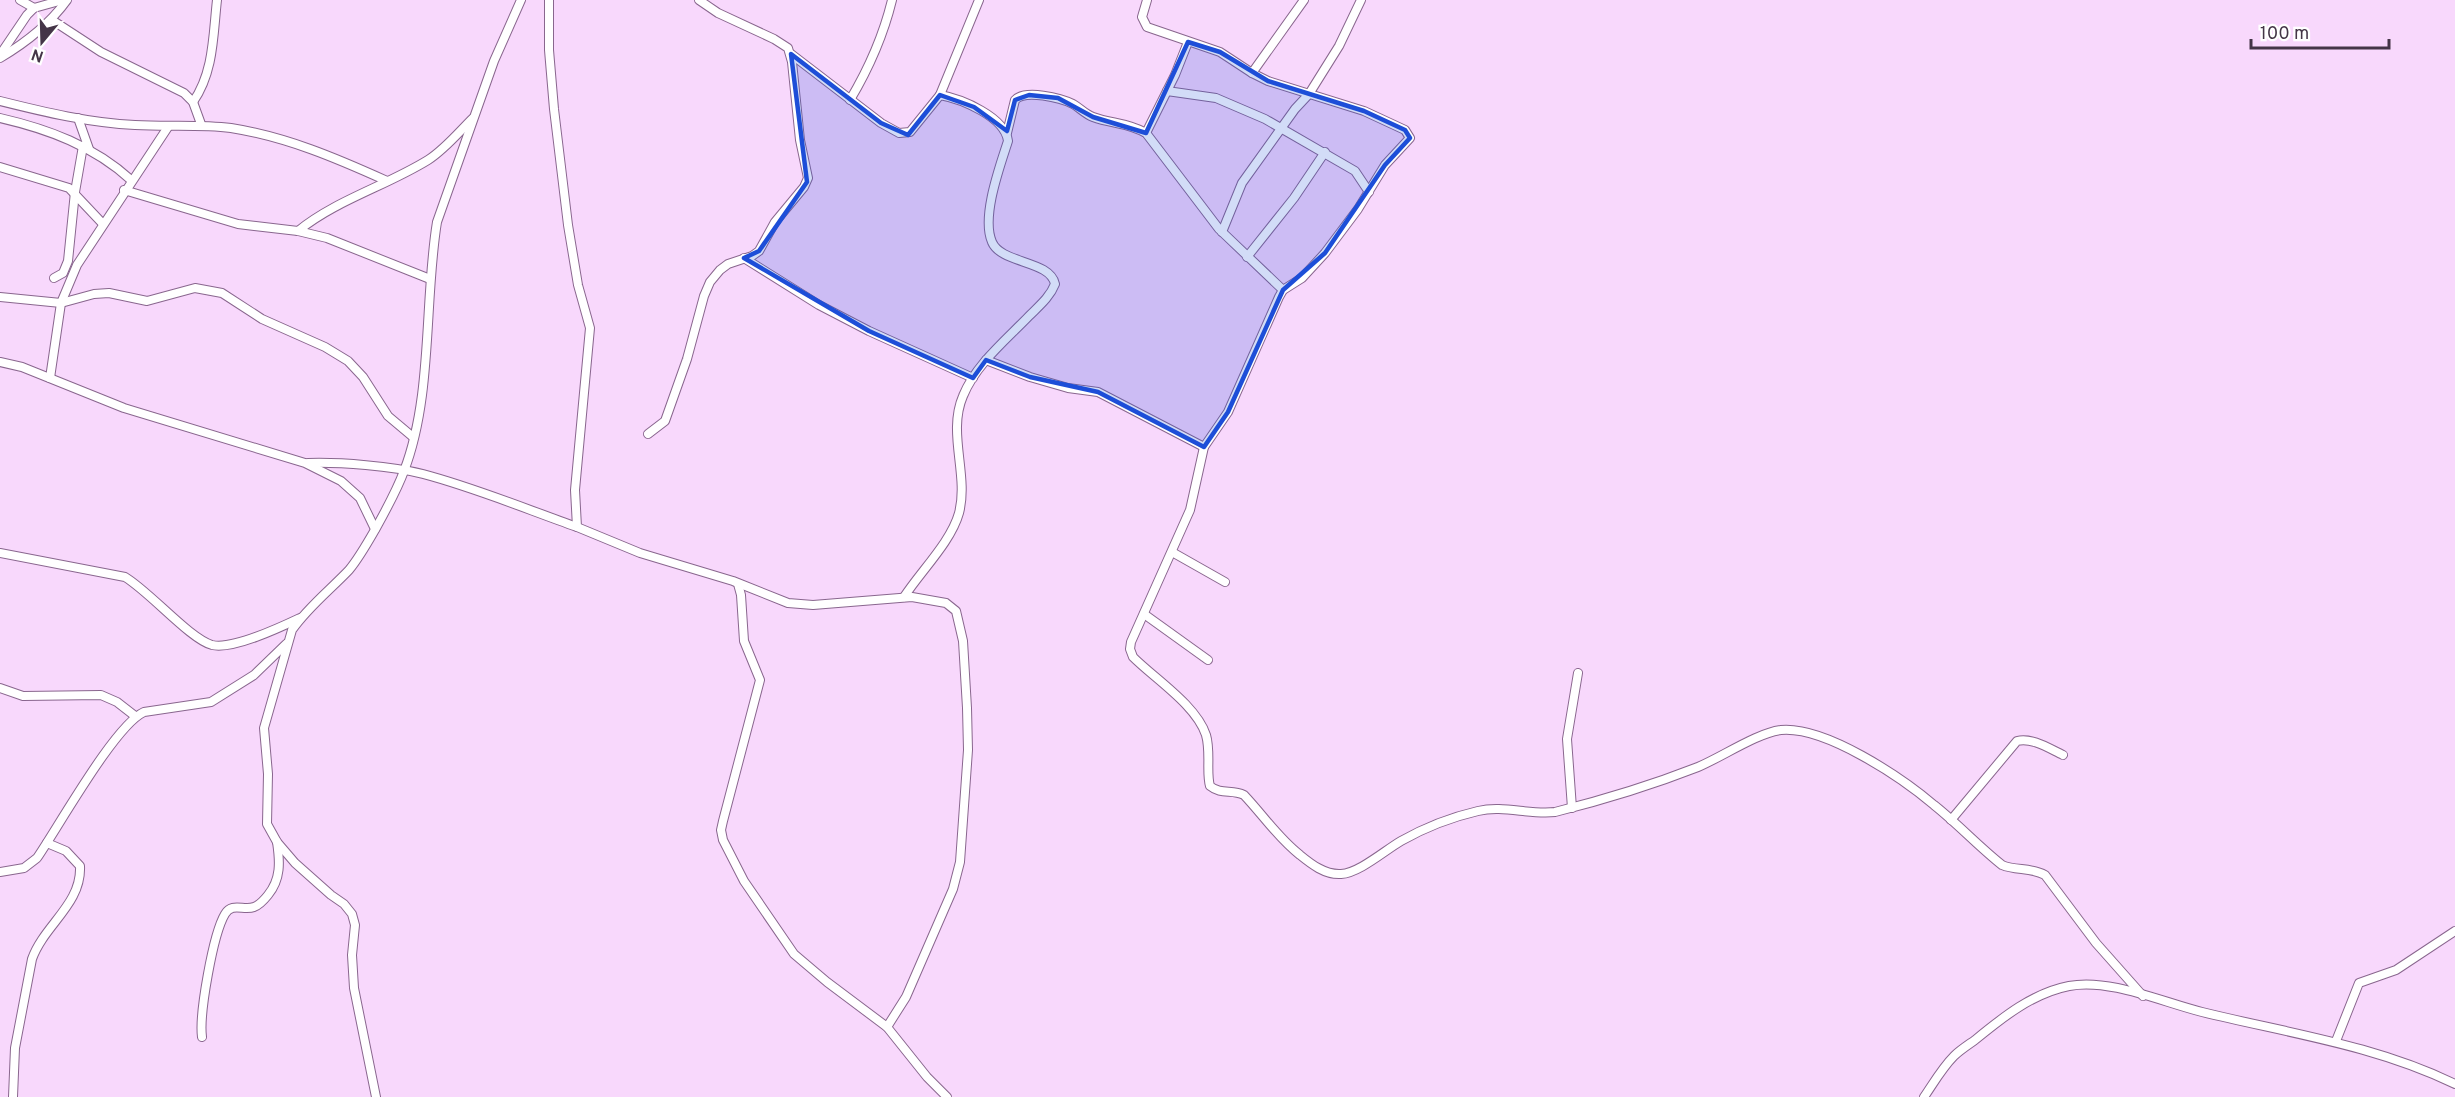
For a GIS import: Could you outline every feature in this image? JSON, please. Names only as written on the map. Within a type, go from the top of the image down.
[{"type":"street","points":[[20,0],[34,8]]},
{"type":"street","points":[[0,57],[23,20],[34,8],[65,0]]},
{"type":"street","points":[[0,57],[35,35],[52,20],[65,0]]},
{"type":"street","points":[[193,102],[201,90],[210,64],[217,0]]},
{"type":"street","points":[[202,1037],[201,1015],[220,925],[226,912],[236,907],[252,909],[260,904],[274,887],[280,860],[277,842],[267,819],[268,774],[264,728],[287,644],[300,618],[351,567],[375,529],[404,471],[423,381],[430,279],[437,222],[494,62],[521,0]]},
{"type":"street","points":[[549,0],[549,50],[568,225],[578,285],[590,328],[575,490],[577,527]]},
{"type":"street","points":[[648,434],[665,421],[687,359],[701,304],[710,282],[720,270],[759,251],[776,222],[807,182],[788,48],[774,39],[717,13],[709,2],[699,0]]},
{"type":"street","points":[[850,100],[870,66],[881,39],[892,0]]},
{"type":"street","points":[[790,54],[881,123],[904,135],[910,132],[940,95],[980,0]]},
{"type":"street","points":[[1146,0],[1142,17],[1147,27],[1220,52],[1252,73],[1364,111],[1410,134],[1409,141],[1385,165],[1369,192],[1314,267],[1283,290],[1228,412],[1204,447],[1194,497],[1130,649],[1133,657],[1176,696],[1201,724],[1209,746],[1210,786],[1224,793],[1238,792],[1244,795],[1285,843],[1324,871],[1342,874],[1354,871],[1403,840],[1477,811],[1493,808],[1541,814],[1572,808],[1678,774],[1767,733],[1782,730],[1797,731],[1816,736],[1854,752],[1914,789],[2002,866],[2015,870],[2038,871],[2045,875],[2096,944],[2143,996]]},
{"type":"street","points":[[1252,73],[1304,0]]},
{"type":"street","points":[[1222,232],[1242,183],[1309,94],[1339,46],[1361,0]]},
{"type":"street","points":[[52,20],[101,52],[184,93],[193,102],[201,124]]},
{"type":"street","points":[[1146,133],[1188,42]]},
{"type":"street","points":[[1167,90],[1216,98],[1265,118],[1355,171],[1369,192]]},
{"type":"street","points":[[940,95],[962,100],[974,106],[1007,133]]},
{"type":"street","points":[[904,597],[952,530],[959,513],[962,482],[958,416],[962,396],[986,360],[1046,299],[1055,284],[1054,278],[1047,272],[1002,252],[992,242],[990,223],[992,195],[1008,141],[1007,133],[1015,100],[1022,95],[1058,98],[1093,117],[1131,125],[1146,133],[1222,232],[1283,290]]},
{"type":"street","points":[[0,101],[78,118],[133,125],[168,127],[201,124],[244,131],[300,144],[387,182]]},
{"type":"street","points":[[298,231],[318,215],[427,160],[475,117]]},
{"type":"street","points":[[0,118],[58,135],[86,147],[118,168],[131,180]]},
{"type":"street","points":[[54,278],[63,273],[68,261],[75,192],[86,147],[78,118]]},
{"type":"street","points":[[50,378],[61,303],[77,265],[124,190],[168,127]]},
{"type":"street","points":[[1247,257],[1294,198],[1324,152]]},
{"type":"street","points":[[0,167],[69,188],[103,224]]},
{"type":"street","points":[[124,190],[238,224],[298,231],[327,238],[430,279]]},
{"type":"street","points":[[744,258],[789,287],[869,331],[973,378]]},
{"type":"street","points":[[0,297],[61,303],[94,294],[109,293],[147,301],[195,288],[222,293],[262,319],[342,357],[363,377],[388,416],[413,437]]},
{"type":"street","points":[[986,360],[1030,377],[1068,388],[1098,392],[1204,447]]},
{"type":"street","points":[[0,362],[22,367],[124,408],[305,463],[341,482],[360,498],[375,529]]},
{"type":"street","points":[[305,463],[332,462],[422,474],[527,507],[640,553],[738,584],[788,603],[813,605],[904,597],[946,603],[956,611],[963,640],[968,750],[960,862],[953,889],[906,997],[887,1027]]},
{"type":"street","points":[[1172,552],[1225,582]]},
{"type":"street","points":[[0,554],[125,577],[210,645],[232,644],[267,634],[300,618]]},
{"type":"street","points":[[738,584],[741,595],[744,641],[760,680],[723,821],[721,830],[723,840],[744,880],[794,954],[887,1027],[921,1071],[947,1097]]},
{"type":"street","points":[[1144,614],[1208,660]]},
{"type":"street","points":[[0,872],[24,868],[37,858],[115,738],[135,716],[144,712],[211,702],[254,675],[287,644]]},
{"type":"street","points":[[1572,808],[1567,739],[1578,673]]},
{"type":"street","points":[[0,688],[23,696],[101,695],[117,702],[135,716]]},
{"type":"street","points":[[1951,820],[2017,741],[2034,742],[2063,755]]},
{"type":"street","points":[[277,842],[295,863],[344,904],[352,914],[356,925],[352,955],[354,988],[376,1097]]},
{"type":"street","points":[[13,1097],[15,1048],[32,959],[37,945],[70,901],[81,878],[80,866],[66,851],[47,843]]},
{"type":"street","points":[[2336,1041],[2359,983],[2396,970],[2455,931]]},
{"type":"street","points":[[1924,1097],[1954,1056],[1998,1021],[2028,1001],[2047,992],[2070,985],[2092,984],[2116,987],[2240,1021],[2336,1041],[2432,1073],[2455,1084]]},
{"type":"highlighted area","points":[[1188,42],[1220,52],[1268,81],[1364,111],[1405,130],[1410,138],[1385,165],[1325,253],[1283,290],[1228,412],[1204,447],[1098,392],[1030,377],[986,360],[973,378],[869,331],[744,258],[759,251],[807,182],[791,54],[881,123],[908,135],[940,95],[974,107],[1007,131],[1015,100],[1029,95],[1058,98],[1093,117],[1146,133]]}]
